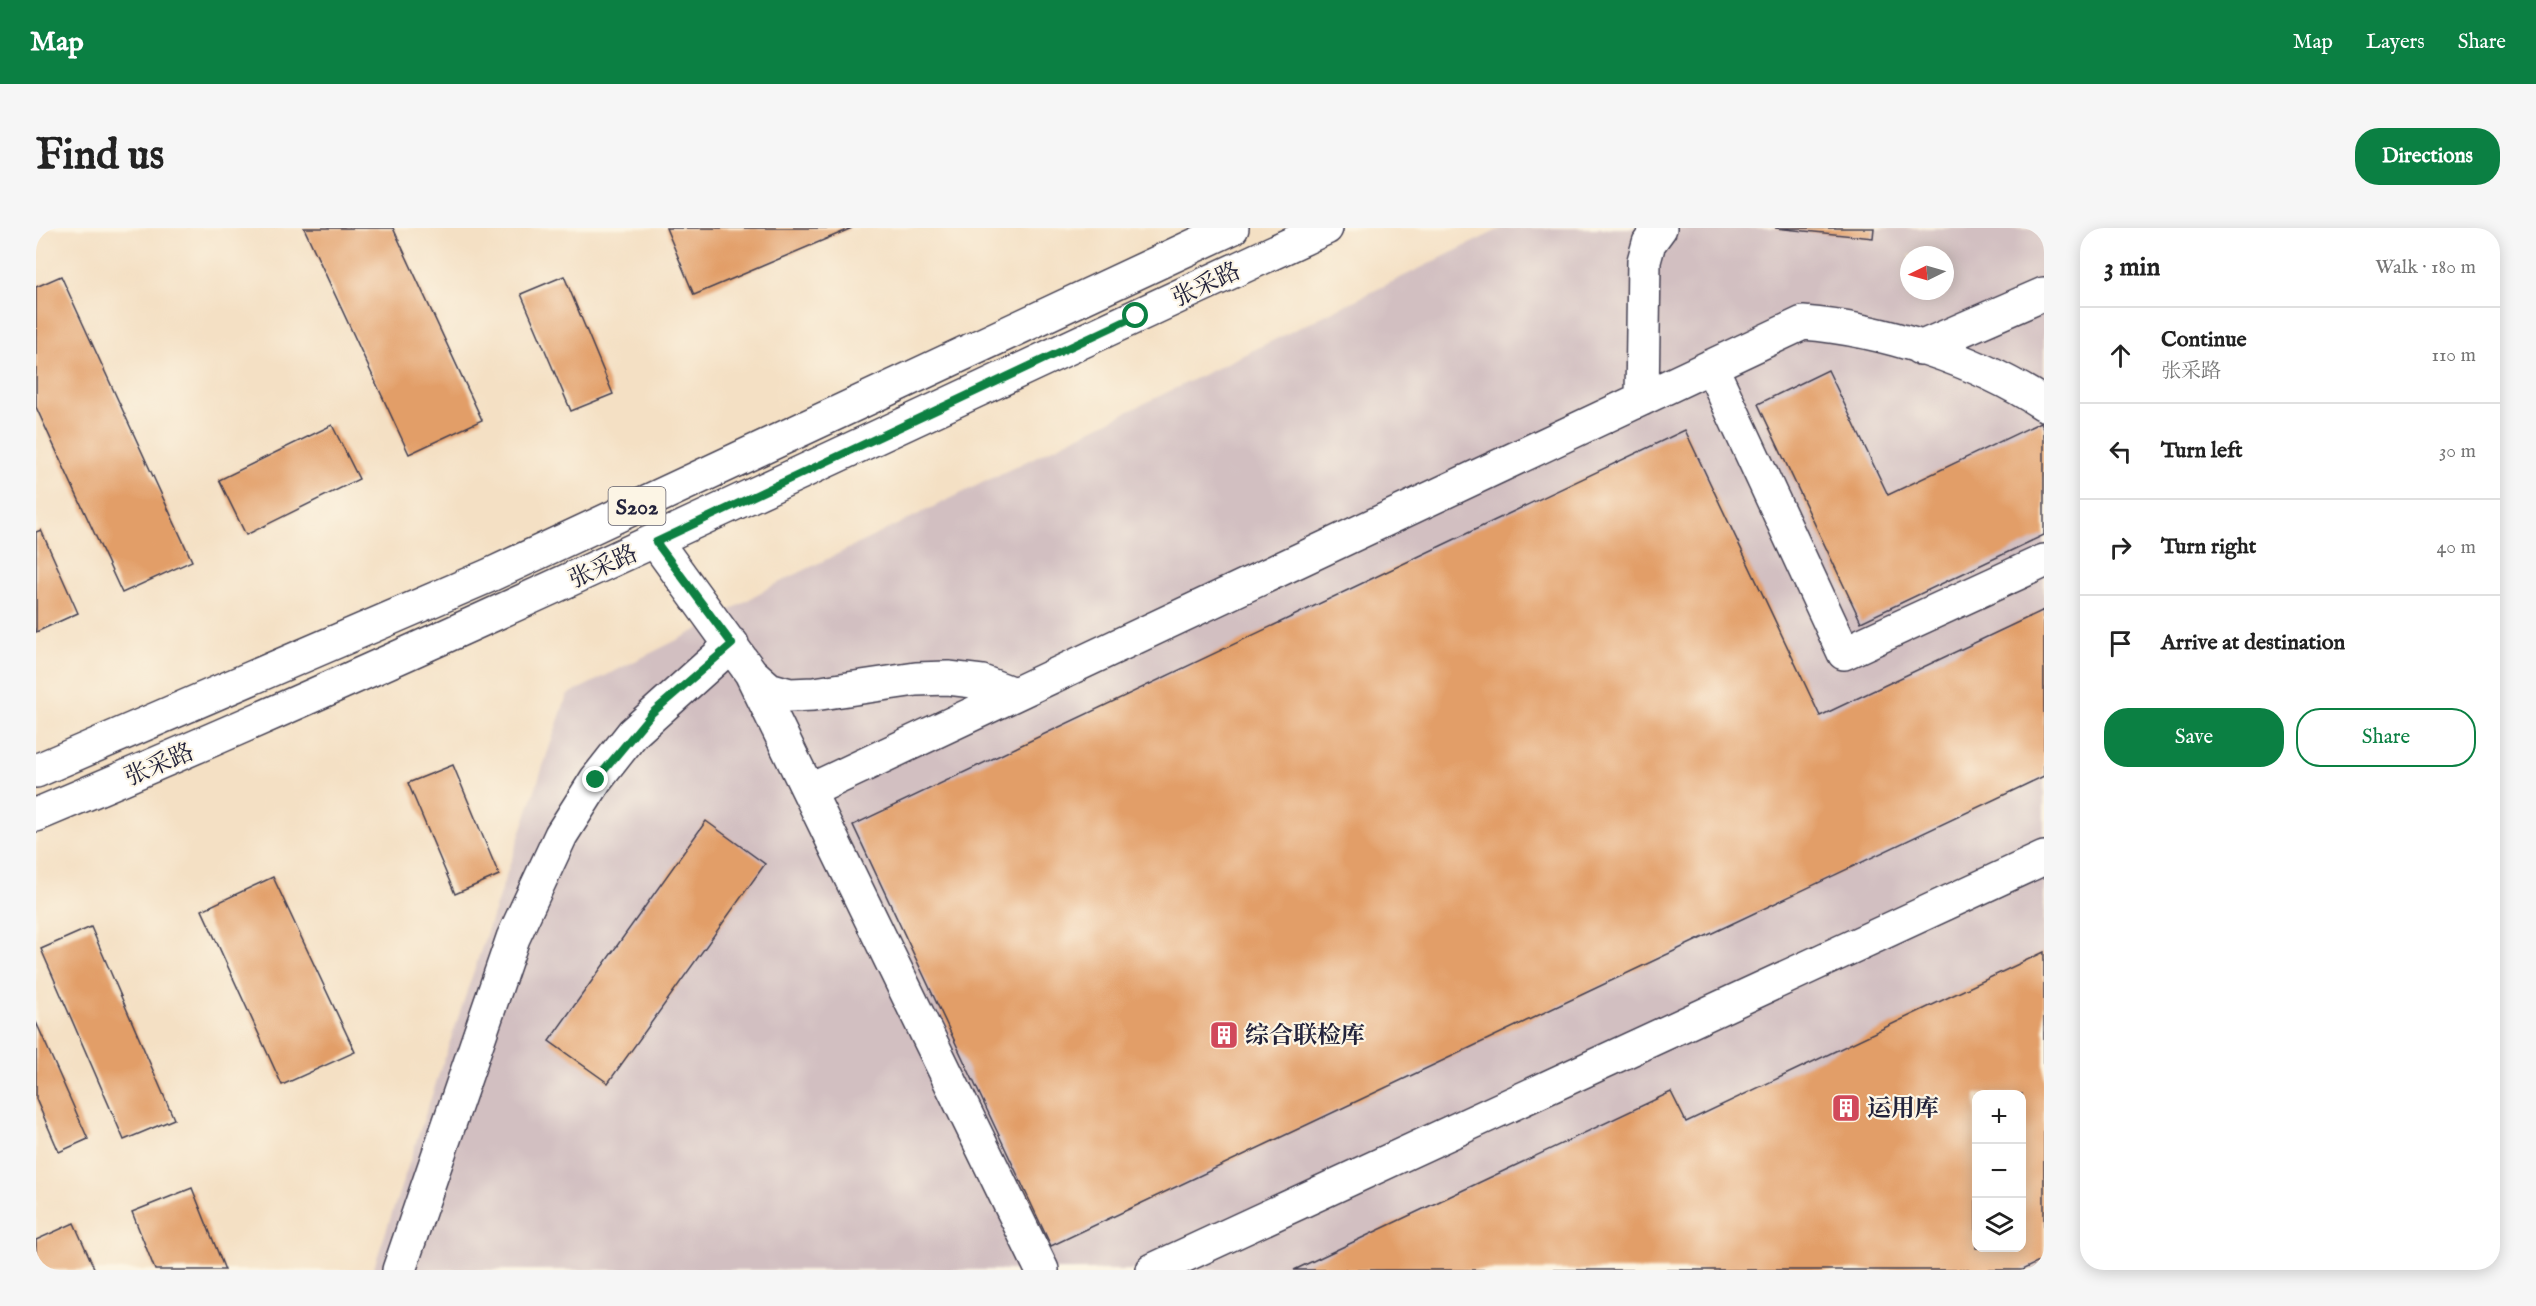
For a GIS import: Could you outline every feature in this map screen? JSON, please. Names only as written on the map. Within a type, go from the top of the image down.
[{"type":"main road","name":"张采路","points":[[36,771],[488,576],[1232,228]]},
{"type":"main road","name":"张采路","points":[[36,815],[181,754],[656,542],[1326,228]]},
{"type":"main road","points":[[1642,399],[1644,261],[1649,243],[1660,228]]},
{"type":"main road","points":[[1920,348],[2044,294]]},
{"type":"main road","points":[[809,791],[1803,323],[1828,325],[1880,336],[1920,348],[1958,361],[2044,404]]},
{"type":"main road","points":[[1711,366],[1844,653],[2044,561]]},
{"type":"main road","points":[[656,542],[751,673],[1042,1270]]},
{"type":"main road","points":[[399,1270],[498,978],[550,856],[590,788],[633,733],[732,644]]},
{"type":"main road","points":[[751,673],[769,690],[790,695],[814,694],[916,679],[948,678],[982,682],[1014,694]]},
{"type":"main road","points":[[1153,1270],[2044,858]]},
{"type":"shaded area","points":[[1502,228],[2044,228],[2044,1270],[373,1270],[567,695],[697,630],[768,588]]},
{"type":"building","points":[[304,228],[393,228],[482,420],[409,454]]},
{"type":"building","points":[[666,228],[852,228],[694,295]]},
{"type":"building","points":[[1775,228],[1874,228],[1873,238]]},
{"type":"building","points":[[61,276],[192,561],[122,593],[36,407],[36,287]]},
{"type":"building","points":[[564,276],[613,394],[571,411],[521,294]]},
{"type":"building","points":[[1828,370],[1888,495],[2041,422],[2044,429],[2044,535],[1861,622],[1758,404]]},
{"type":"building","points":[[332,425],[359,479],[246,535],[219,480]]},
{"type":"building","name":"综合联检库","points":[[1685,430],[1820,716],[2044,610],[2044,776],[1051,1246],[853,825]]},
{"type":"building","points":[[41,530],[78,613],[36,632],[36,532]]},
{"type":"building","points":[[453,765],[499,875],[455,894],[408,783]]},
{"type":"building","points":[[706,821],[765,864],[608,1083],[549,1041]]},
{"type":"building","points":[[273,877],[355,1052],[282,1085],[202,910]]},
{"type":"building","points":[[91,927],[174,1119],[124,1140],[41,949]]},
{"type":"building","name":"运用库","points":[[2044,952],[2044,1259],[2022,1270],[1294,1270],[1671,1092],[1686,1122]]},
{"type":"building","points":[[36,1022],[88,1139],[59,1152],[36,1099]]},
{"type":"building","points":[[192,1188],[225,1270],[155,1270],[132,1212]]},
{"type":"building","points":[[74,1223],[95,1270],[36,1270],[36,1240]]},
{"type":"place","name":"综合联检库","points":[[1224,1035]]},
{"type":"place","name":"运用库","points":[[1846,1108]]},
{"type":"route","points":[[596,780],[652,713],[732,644],[656,542],[1136,316]]}]
